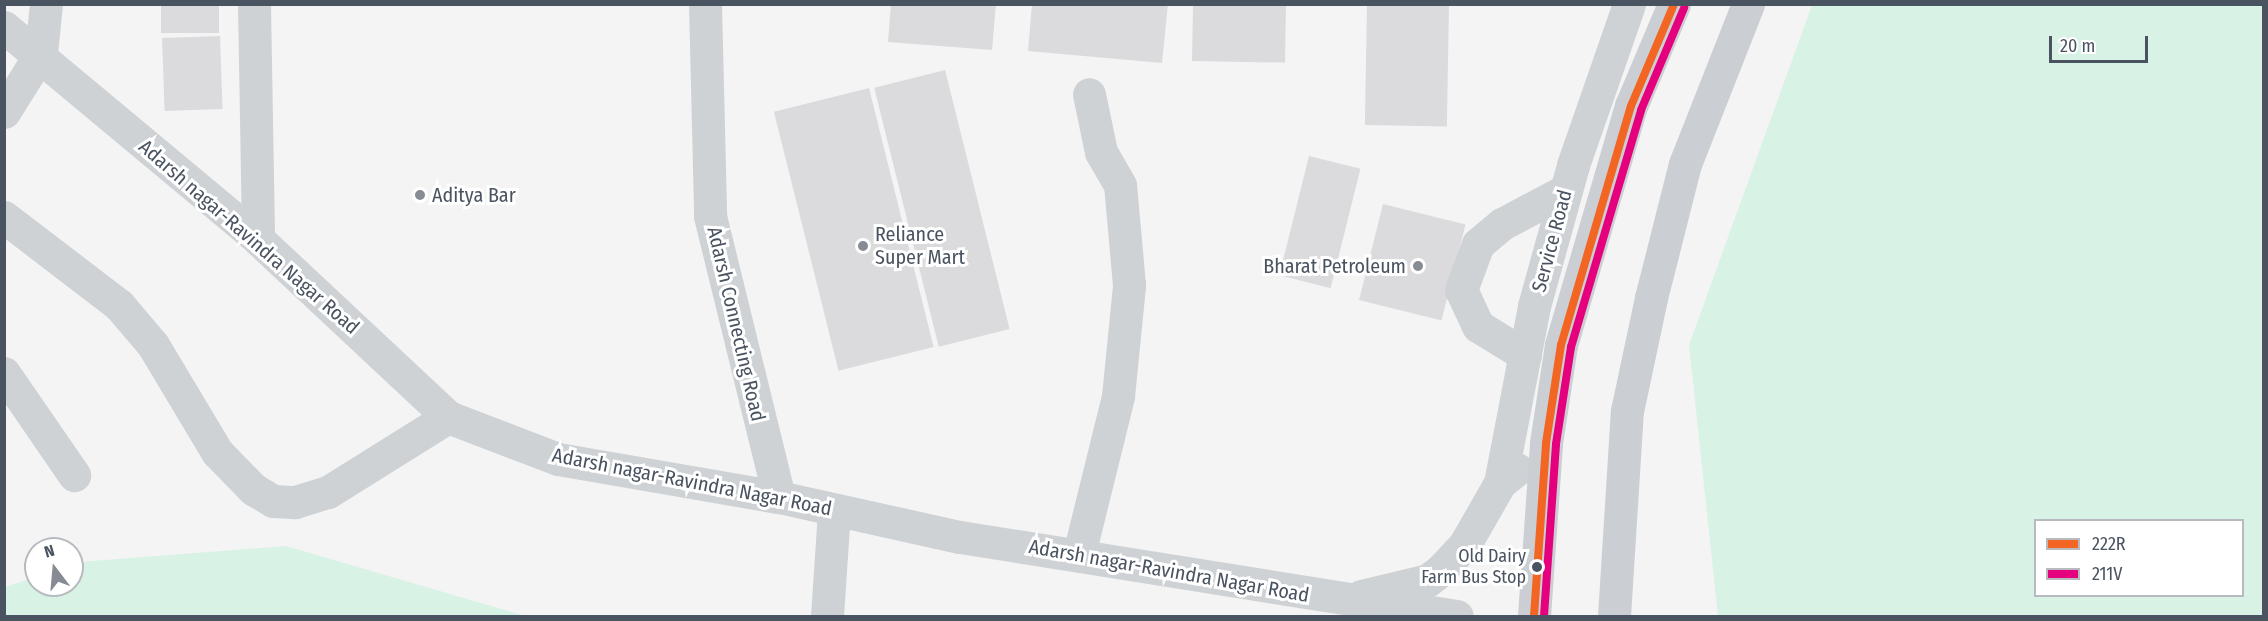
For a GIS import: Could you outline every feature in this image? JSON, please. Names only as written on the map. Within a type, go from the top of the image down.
[{"type":"main road","points":[[1534,616],[1546,443],[1561,345],[1596,218],[1631,106],[1674,4]]},
{"type":"main road","points":[[1614,616],[1627,411],[1651,298],[1685,164],[1747,8]]},
{"type":"street","points":[[4,112],[41,53],[46,4]]},
{"type":"street","points":[[254,4],[258,239]]},
{"type":"street","name":"Adarsh Connecting Road","points":[[705,4],[710,216],[779,497]]},
{"type":"street","name":"Service Road","points":[[1500,483],[1525,355],[1566,190],[1629,4]]},
{"type":"street","name":"Adarsh nagar-Ravindra Nagar Road","points":[[4,27],[41,53],[258,239],[448,417],[558,459],[779,497],[834,511],[960,537],[1079,554],[1345,600]]},
{"type":"street","points":[[1079,554],[1118,396],[1129,285],[1120,185],[1101,152],[1089,94]]},
{"type":"street","points":[[1525,355],[1478,326],[1461,290],[1478,244],[1502,224],[1566,190]]},
{"type":"street","points":[[4,217],[119,305],[153,345],[218,452],[252,489],[273,501],[295,502],[328,492],[448,417]]},
{"type":"street","points":[[4,373],[74,475]]},
{"type":"street","points":[[1345,600],[1428,580],[1440,572],[1465,544],[1500,483],[1546,443]]},
{"type":"street","points":[[827,616],[834,511]]},
{"type":"street","points":[[1345,600],[1377,616]]},
{"type":"street","points":[[1345,600],[1394,616]]},
{"type":"street","points":[[1345,600],[1457,616]]},
{"type":"green space","points":[[1812,5],[2263,5],[2263,616],[1718,616],[1689,345]]},
{"type":"green space","points":[[286,546],[525,616],[5,616],[5,587],[24,581],[24,597],[84,597],[84,562]]},
{"type":"building","points":[[161,4],[219,4],[219,33],[161,33]]},
{"type":"building","points":[[891,4],[996,4],[992,50],[888,42]]},
{"type":"building","points":[[1032,4],[1168,4],[1162,63],[1028,51]]},
{"type":"building","points":[[1193,4],[1286,6],[1285,63],[1192,61]]},
{"type":"building","points":[[1367,4],[1449,5],[1447,126],[1365,125]]},
{"type":"building","points":[[220,36],[223,109],[165,111],[162,38]]},
{"type":"building","points":[[945,70],[1010,329],[939,347],[874,88]]},
{"type":"building","points":[[869,88],[934,347],[839,371],[774,112]]},
{"type":"building","points":[[1309,156],[1360,169],[1331,288],[1279,275]]},
{"type":"building","points":[[1383,204],[1465,225],[1442,321],[1359,300]]},
{"type":"transit line","name":"222R","points":[[1534,616],[1546,443],[1561,345],[1631,106],[1674,4]]},
{"type":"transit line","name":"211V","points":[[1544,616],[1556,444],[1571,347],[1641,110],[1684,8]]},
{"type":"place","name":"Aditya Bar","points":[[420,195]]},
{"type":"place","name":"Reliance Super Mart","points":[[863,246]]},
{"type":"place","name":"Bharat Petroleum","points":[[1418,266]]},
{"type":"place","name":"Old Dairy Farm Bus Stop","points":[[1537,567]]}]
